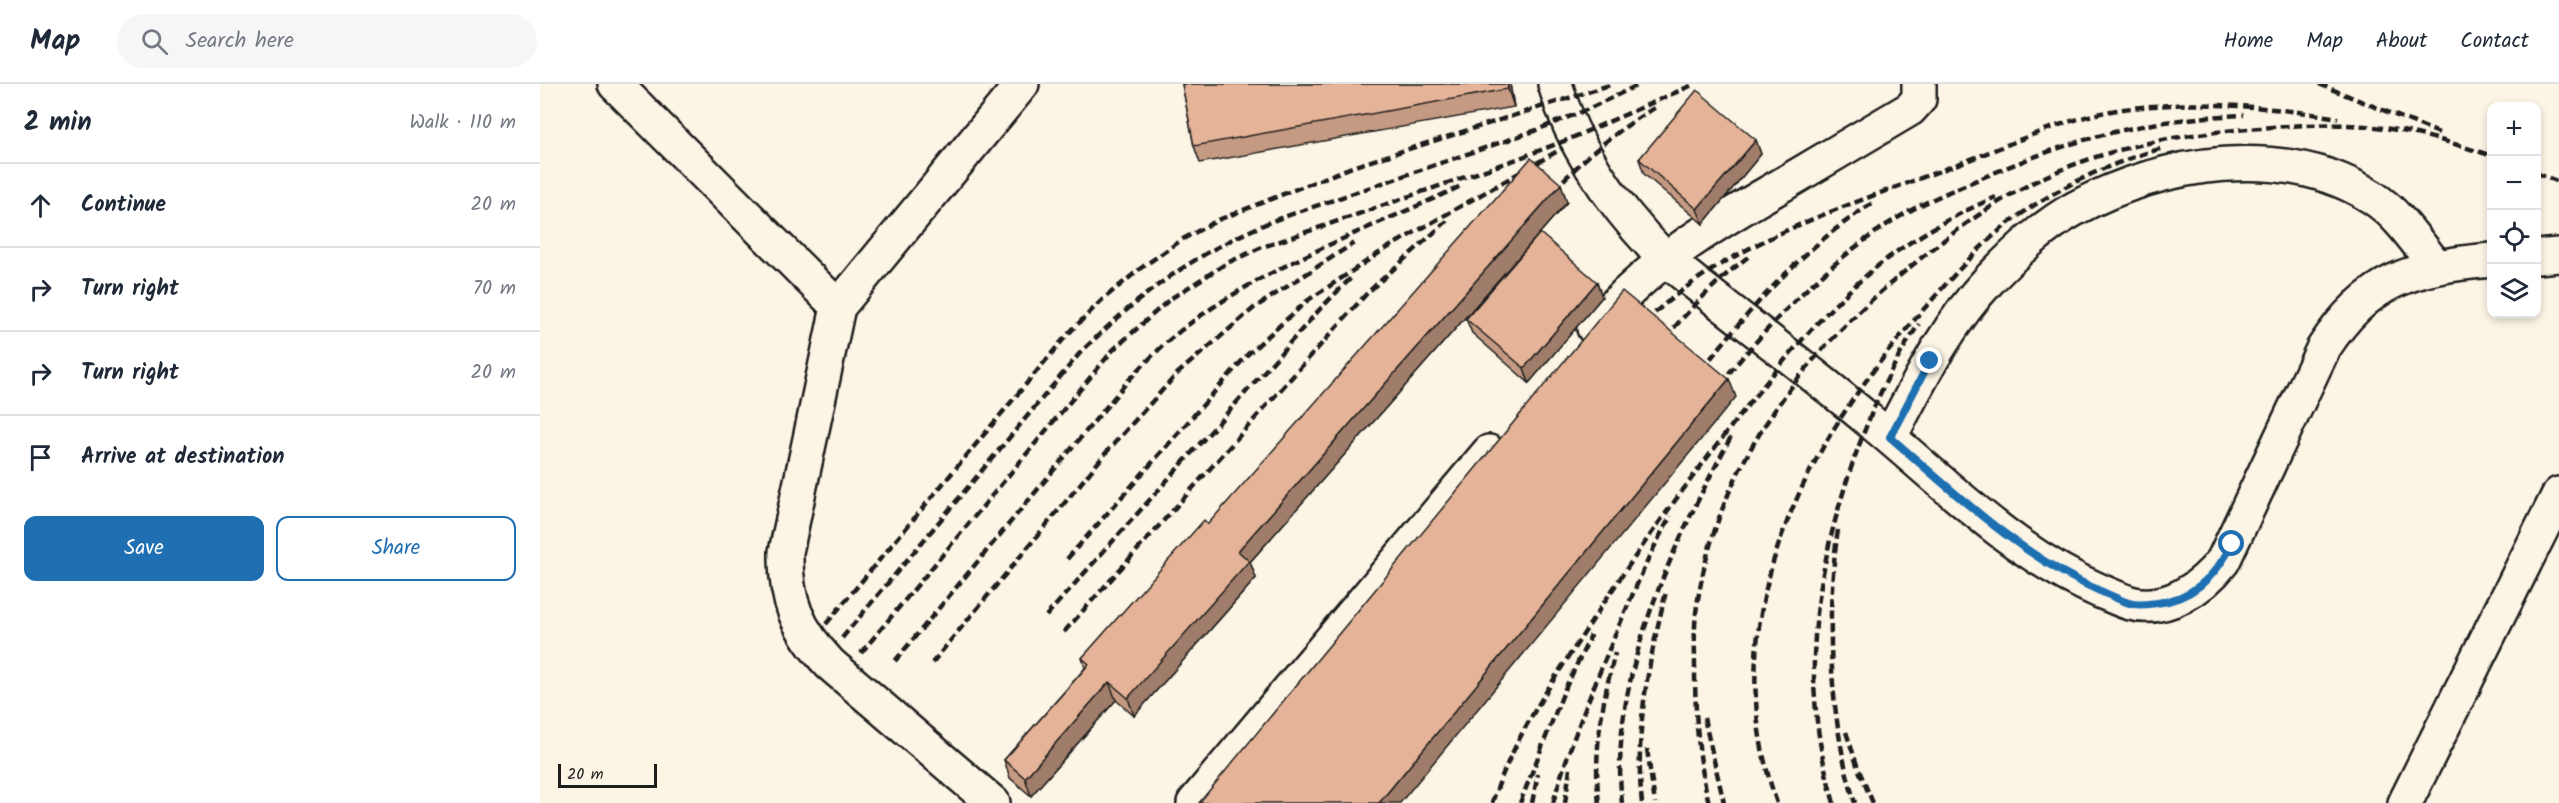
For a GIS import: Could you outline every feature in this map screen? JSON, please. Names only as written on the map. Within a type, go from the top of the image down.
[{"type":"lane","points":[[615,84],[838,308]]},
{"type":"lane","points":[[993,803],[830,664],[814,647],[801,628],[792,606],[787,588],[786,552],[838,308],[1022,84]]},
{"type":"lane","points":[[1555,84],[1577,141],[1606,190],[1640,233],[1665,259],[1890,437],[1990,523],[2076,580],[2131,604],[2165,602],[2197,588],[2223,561],[2323,349],[2353,309],[2372,293],[2414,272],[2436,266],[2487,261]]},
{"type":"lane","points":[[1577,348],[1615,302],[1665,259],[1701,232],[1910,109],[1919,99],[1919,84]]},
{"type":"lane","points":[[1890,437],[1947,333],[1988,282],[2043,231],[2074,209],[2126,186],[2188,169],[2224,165],[2293,167],[2324,175],[2357,189],[2394,214],[2436,266]]},
{"type":"lane","points":[[2541,257],[2559,255]]},
{"type":"lane","points":[[1194,803],[1508,430]]},
{"type":"lane","points":[[2406,803],[2559,494]]},
{"type":"building","points":[[1182,84],[1507,84],[1508,89],[1194,146]]},
{"type":"building","points":[[1697,90],[1756,140],[1697,209],[1639,159]]},
{"type":"building","points":[[1531,158],[1561,184],[1238,551],[1249,561],[1128,698],[1109,682],[1025,778],[1004,760],[1089,664],[1082,658],[1204,520],[1208,524]]},
{"type":"building","points":[[1540,233],[1597,282],[1524,368],[1466,319]]},
{"type":"building","points":[[1622,291],[1729,379],[1379,803],[1199,803]]},
{"type":"railway","points":[[826,624],[1067,335],[1102,300],[1141,268],[1183,239],[1218,220],[1352,167],[1613,84]]},
{"type":"railway","points":[[842,638],[1080,353],[1125,311],[1194,260],[1275,220],[1534,131],[1586,110],[1640,84]]},
{"type":"railway","points":[[861,653],[1113,350],[1170,299],[1227,263],[1260,248],[1517,159],[1567,140],[1695,84]]},
{"type":"railway","points":[[2319,84],[2439,133]]},
{"type":"railway","points":[[1645,322],[1678,293],[1715,268],[1793,228],[2036,133],[2076,120],[2117,110],[2172,105],[2256,107],[2338,118]]},
{"type":"railway","points":[[1554,190],[1602,145],[1656,107]]},
{"type":"railway","points":[[1720,384],[1774,322],[1832,266],[1876,232],[1917,207],[2052,150],[2114,132],[2177,120],[2244,115]]},
{"type":"railway","points":[[1709,803],[1702,770],[1697,719],[1695,627],[1706,562],[1720,514],[1740,469],[1764,426],[1793,385],[1825,347],[1898,277],[1963,226],[1998,202],[2034,182],[2088,160],[2145,144],[2232,130],[2349,125],[2414,133],[2487,154]]},
{"type":"railway","points":[[1067,559],[1248,354],[1307,301],[1382,251],[1563,148]]},
{"type":"railway","points":[[1777,803],[1760,735],[1756,668],[1763,603],[1781,539],[1807,477],[1840,418],[1880,362],[1923,310],[1998,232],[2042,200],[2075,182],[2110,166],[2163,148]]},
{"type":"railway","points":[[2541,175],[2559,182]]},
{"type":"railway","points":[[895,661],[1127,382],[1176,334],[1249,285],[1283,267],[1461,186]]},
{"type":"railway","points":[[1492,803],[1523,731],[1609,594],[1682,491],[1785,360],[1833,306],[1883,262],[1929,231],[1996,197]]},
{"type":"railway","points":[[1702,369],[1781,278],[1824,238],[1873,203]]},
{"type":"railway","points":[[1064,632],[1368,292],[1448,220]]},
{"type":"railway","points":[[932,663],[1110,448],[1178,373],[1254,308],[1354,243]]},
{"type":"railway","points":[[1665,338],[1704,295],[1748,257]]},
{"type":"railway","points":[[1046,616],[1320,309],[1351,278]]},
{"type":"railway","points":[[1834,803],[1823,759],[1814,675],[1815,634],[1827,552],[1851,468],[1872,412],[1889,376],[1919,324]]},
{"type":"railway","points":[[1622,803],[1620,755],[1625,708],[1635,660],[1668,566],[1688,520],[1732,435]]},
{"type":"railway","points":[[1553,803],[1600,671],[1643,571],[1671,516]]},
{"type":"railway","points":[[1838,530],[1832,597],[1832,668],[1840,738],[1855,803]]},
{"type":"railway","points":[[1642,803],[1640,750],[1645,696],[1666,592]]},
{"type":"railway","points":[[1520,803],[1564,691],[1591,635]]},
{"type":"railway","points":[[1599,803],[1598,746],[1606,690],[1615,653]]},
{"type":"railway","points":[[1704,718],[1724,803]]},
{"type":"railway","points":[[1846,732],[1873,803]]},
{"type":"railway","points":[[1647,749],[1655,803]]},
{"type":"railway","points":[[1565,803],[1570,769]]},
{"type":"railway","points":[[1532,803],[1538,774]]},
{"type":"route","points":[[1930,361],[1890,437],[1990,523],[2052,566],[2076,580],[2131,604],[2165,602],[2181,597],[2197,588],[2212,575],[2232,544]]}]
